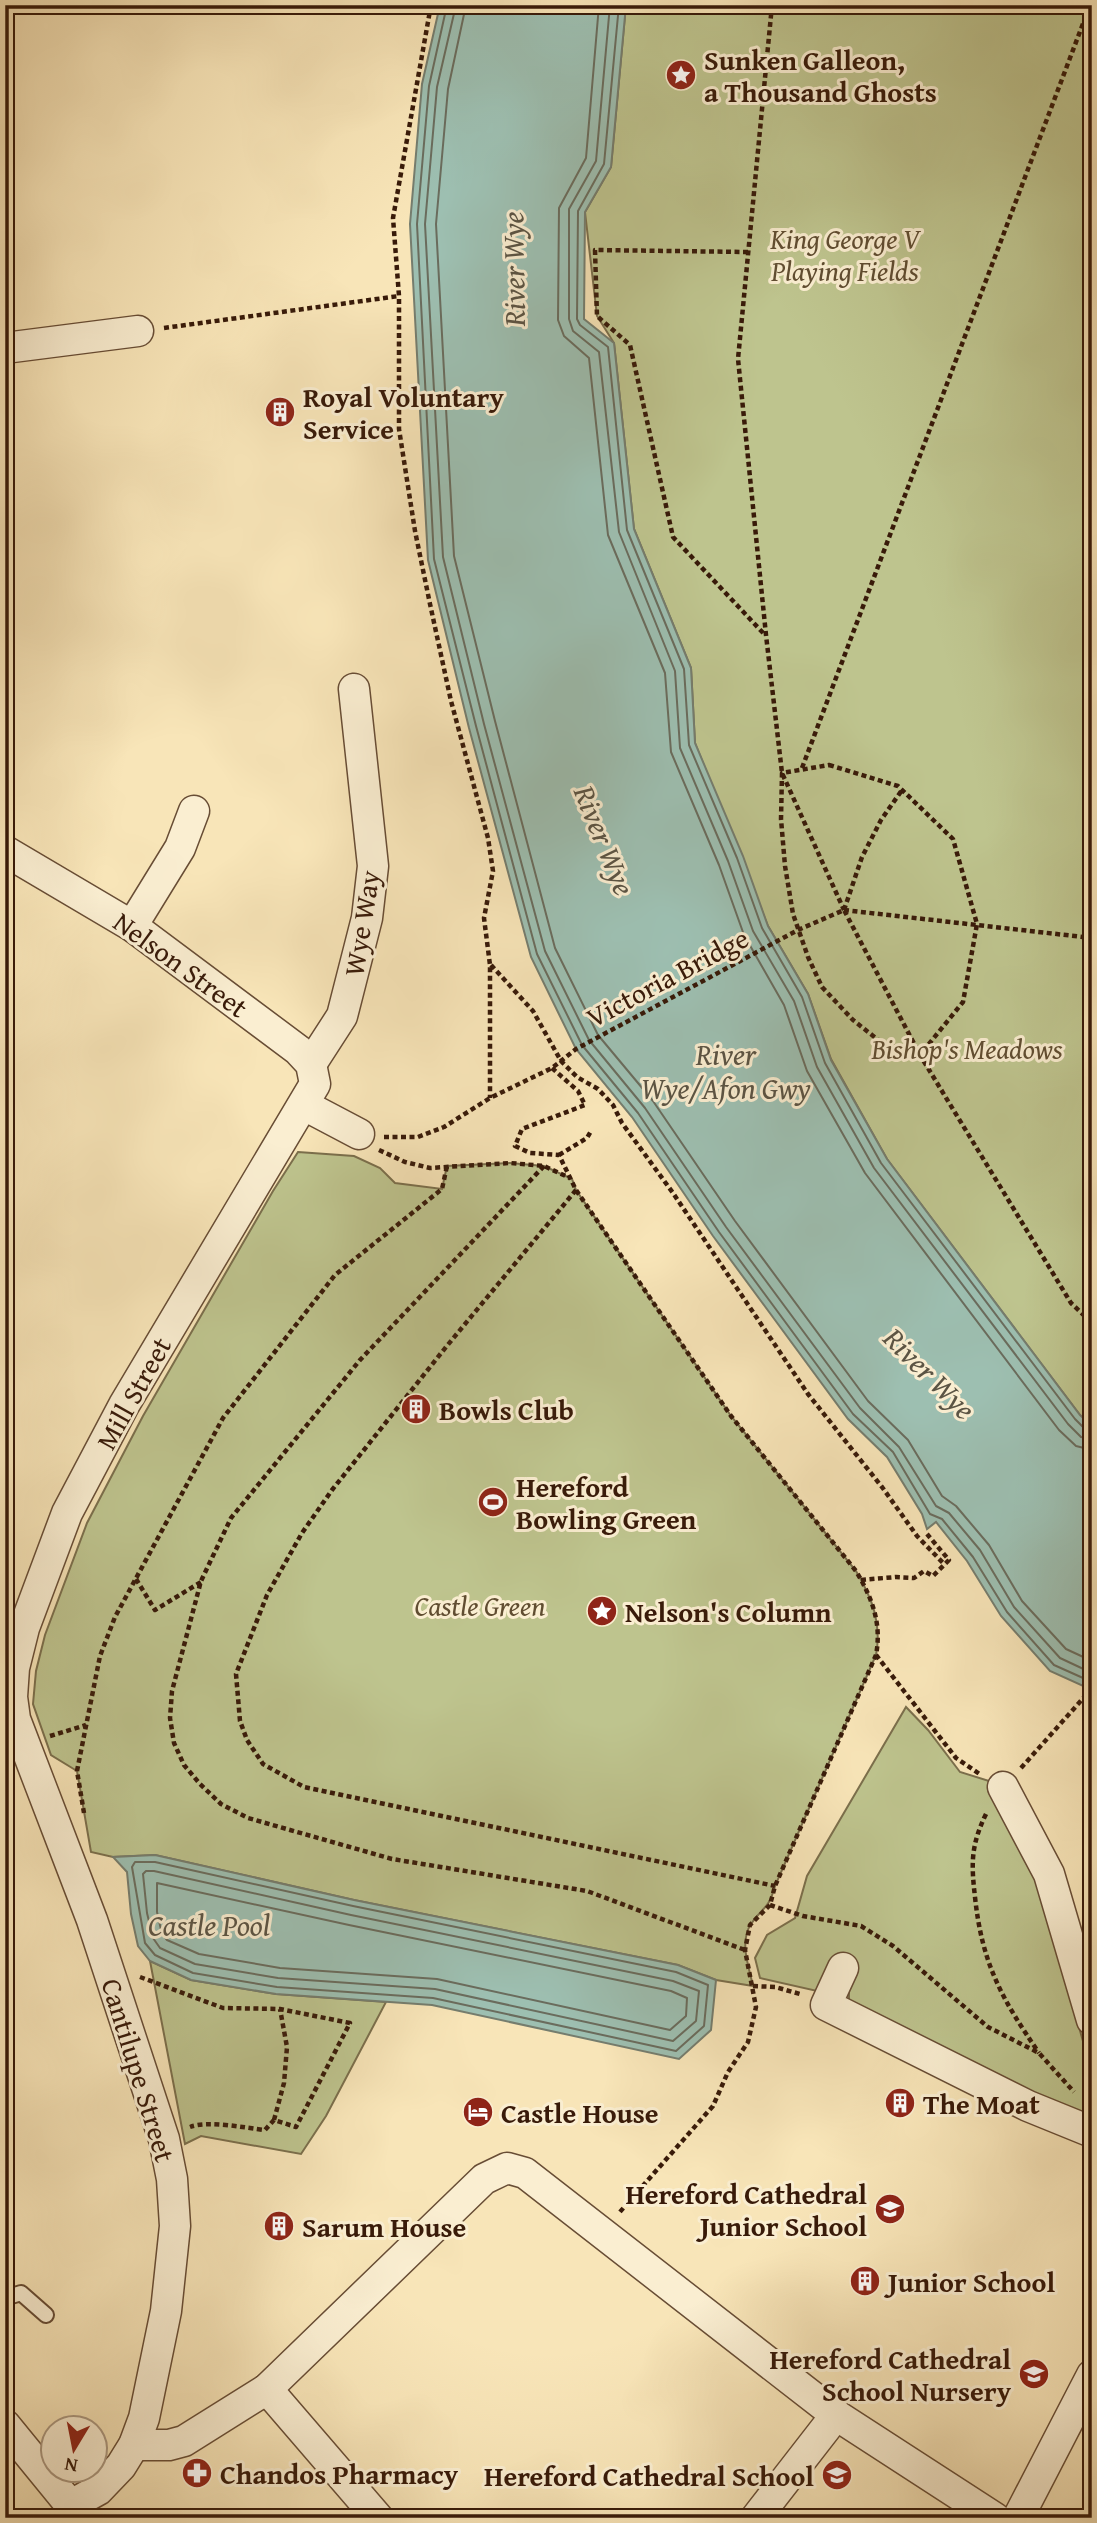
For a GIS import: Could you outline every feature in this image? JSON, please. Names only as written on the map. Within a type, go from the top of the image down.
[{"type":"street","points":[[5,348],[138,331]]},
{"type":"street","name":"Wye Way","points":[[311,1064],[342,1016],[367,918],[373,866],[354,688]]},
{"type":"street","points":[[132,926],[180,848],[194,811]]},
{"type":"street","name":"Nelson Street","points":[[5,851],[132,926],[299,1050],[311,1064]]},
{"type":"street","points":[[311,1064],[315,1084],[304,1105],[359,1134]]},
{"type":"street","name":"Mill Street","points":[[14,1747],[14,1668],[24,1628],[67,1513],[124,1405],[304,1105]]},
{"type":"street","name":"Cantilupe Street","points":[[14,1747],[92,1920],[164,2139],[172,2179],[175,2226],[166,2311],[144,2418],[134,2445],[121,2466],[76,2511]]},
{"type":"street","points":[[1003,1787],[1049,1874],[1092,2020]]},
{"type":"street","points":[[843,1968],[826,2005],[1028,2106],[1092,2132]]},
{"type":"street","points":[[134,2445],[169,2445],[184,2441],[267,2389],[484,2179],[508,2168],[525,2173],[836,2415],[995,2518]]},
{"type":"street","points":[[1018,2518],[1092,2375]]},
{"type":"street","points":[[267,2389],[378,2518]]},
{"type":"street","points":[[756,2518],[836,2415]]},
{"type":"street","points":[[5,2425],[76,2511]]},
{"type":"lane","points":[[5,2298],[21,2293],[46,2315]]},
{"type":"path","points":[[430,5],[393,218],[399,296],[399,429],[415,531],[443,665],[493,871],[484,918],[490,965],[490,1098]]},
{"type":"path","points":[[772,5],[737,359],[782,773],[781,819],[785,866],[793,914],[808,957],[822,986],[853,1020],[882,1043],[920,1055]]},
{"type":"path","points":[[802,768],[1090,5]]},
{"type":"path","points":[[748,252],[594,250],[597,316],[630,345],[673,537],[766,635]]},
{"type":"path","points":[[138,331],[399,296]]},
{"type":"path","points":[[782,773],[829,765],[898,786],[953,839],[977,924],[963,1002],[920,1055]]},
{"type":"path","points":[[782,773],[844,910],[920,1055],[1071,1303],[1092,1324]]},
{"type":"path","points":[[844,910],[862,857],[881,820],[902,790]]},
{"type":"path","points":[[844,910],[1092,938]]},
{"type":"path","name":"Victoria Bridge","points":[[359,1134],[394,1138],[418,1137],[444,1127],[490,1098],[552,1068],[576,1049],[798,930],[844,910]]},
{"type":"path","points":[[490,965],[533,1011],[561,1060],[577,1077],[598,1089],[613,1105],[622,1123],[673,1193],[808,1394],[917,1536],[945,1565]]},
{"type":"path","points":[[552,1068],[578,1091],[586,1105],[522,1129],[516,1146],[530,1153],[559,1156],[587,1138],[591,1131]]},
{"type":"path","points":[[359,1134],[381,1151],[405,1163],[430,1168],[510,1163],[544,1166],[572,1179]]},
{"type":"path","points":[[559,1156],[576,1190],[731,1416],[861,1580],[869,1593],[877,1618],[879,1638],[876,1655],[775,1886],[770,1905],[750,1925],[745,1950],[756,2007],[748,2042],[728,2072],[713,2106],[603,2232]]},
{"type":"path","points":[[86,1825],[77,1771],[100,1656],[115,1617],[223,1418],[335,1275],[442,1189],[447,1166]]},
{"type":"path","points":[[544,1166],[360,1360],[231,1518],[201,1581],[172,1691],[170,1718],[174,1744],[184,1765],[200,1784],[221,1804],[248,1818],[392,1859],[587,1891],[745,1950]]},
{"type":"path","points":[[576,1190],[439,1355],[302,1532],[267,1595],[236,1674],[240,1721],[247,1740],[263,1764],[304,1787],[775,1886]]},
{"type":"path","points":[[861,1580],[914,1578],[924,1571],[933,1576],[948,1560],[927,1534]]},
{"type":"path","points":[[136,1578],[155,1610],[201,1581]]},
{"type":"path","points":[[876,1655],[956,1758],[1003,1787]]},
{"type":"path","points":[[1083,2102],[1040,2053],[1013,2016],[992,1975],[981,1943],[972,1866],[973,1846],[989,1806],[1087,1694]]},
{"type":"path","points":[[770,1905],[803,1916],[861,1926],[892,1946],[988,2027],[1040,2053]]},
{"type":"path","points":[[106,1962],[223,2008],[280,2009],[350,2023],[296,2127],[274,2120]]},
{"type":"path","points":[[753,1986],[775,1987],[826,2005]]},
{"type":"path","points":[[164,2139],[195,2125],[226,2125],[265,2130],[274,2120],[284,2083],[287,2047],[280,2009]]},
{"type":"green space","name":"King George V Playing Fields","points":[[626,5],[1092,5],[1092,1426],[1080,1415],[887,1159],[831,1059],[808,994],[768,926],[695,743],[691,668],[634,529],[614,343],[597,316],[585,212],[611,167]]},
{"type":"green space","name":"Castle Green","points":[[298,1152],[354,1156],[380,1168],[395,1183],[442,1189],[447,1166],[510,1163],[544,1166],[572,1179],[576,1190],[731,1416],[862,1581],[877,1621],[876,1655],[770,1900],[747,1931],[745,1947],[753,1986],[716,1980],[678,1965],[354,1900],[155,1855],[113,1857],[91,1852],[77,1771],[51,1755],[33,1704],[36,1671],[45,1635],[87,1523],[143,1416]]},
{"type":"green space","points":[[906,1707],[928,1730],[960,1772],[1002,1785],[1041,1893],[1092,2073],[1092,2113],[1080,2116],[860,2013],[849,1999],[849,1969],[817,1991],[760,1978],[755,1958],[767,1935],[795,1918],[807,1876]]},
{"type":"green space","points":[[150,1961],[191,1980],[276,1994],[386,2002],[326,2116],[301,2154],[201,2136],[185,2144]]},
{"type":"water","points":[[440,5],[626,5],[611,167],[585,212],[584,319],[614,343],[634,529],[691,668],[695,743],[743,856],[768,926],[808,994],[831,1060],[887,1159],[1080,1415],[1092,1426],[1092,1690],[1050,1671],[1001,1616],[967,1561],[936,1522],[927,1529],[922,1514],[887,1457],[848,1419],[713,1236],[632,1117],[576,1049],[531,957],[469,728],[428,560],[410,224],[422,84]]},
{"type":"water","name":"Castle Pool","points":[[155,1855],[354,1900],[678,1965],[716,1980],[711,2030],[679,2059],[432,2005],[276,1994],[191,1980],[150,1961],[138,1946],[131,1914],[127,1872],[113,1857]]},
{"type":"place","name":"Sunken Galleon, a Thousand Ghosts","points":[[681,75]]},
{"type":"place","name":"Royal Voluntary Service","points":[[280,412]]},
{"type":"place","name":"Bowls Club","points":[[416,1409]]},
{"type":"place","name":"Hereford Bowling Green","points":[[493,1502]]},
{"type":"place","name":"Nelson's Column","points":[[602,1611]]},
{"type":"place","name":"The Moat","points":[[900,2103]]},
{"type":"place","name":"Castle House","points":[[478,2112]]},
{"type":"place","name":"Hereford Cathedral Junior School","points":[[890,2209]]},
{"type":"place","name":"Sarum House","points":[[279,2226]]},
{"type":"place","name":"Junior School","points":[[865,2281]]},
{"type":"place","name":"Hereford Cathedral School Nursery","points":[[1034,2374]]},
{"type":"place","name":"Chandos Pharmacy","points":[[197,2473]]},
{"type":"place","name":"Hereford Cathedral School","points":[[837,2475]]},
{"type":"water label","name":"River Wye","points":[[513,269]]},
{"type":"water label","name":"River Wye","points":[[605,840]]},
{"type":"water label","name":"River Wye/Afon Gwy","points":[[726,1071]]},
{"type":"water label","name":"River Wye","points":[[930,1373]]},
{"type":"park label","name":"Bishop's Meadows","points":[[967,1048]]}]
